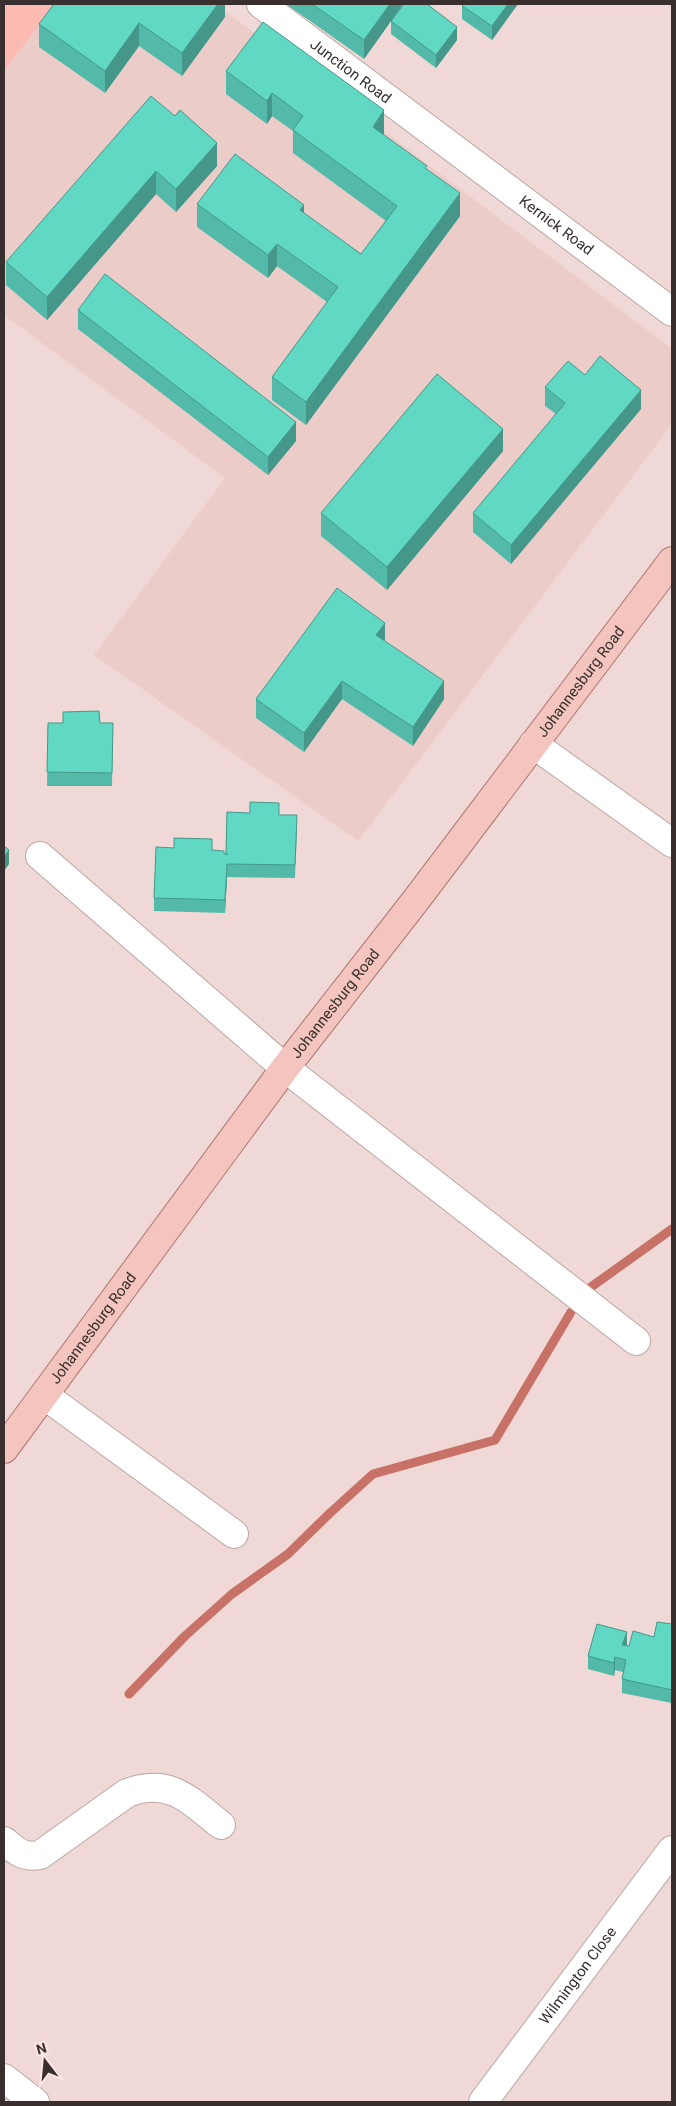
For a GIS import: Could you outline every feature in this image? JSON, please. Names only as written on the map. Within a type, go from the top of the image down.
[{"type":"main road","name":"Johannesburg Road","points":[[4,1449],[285,1068],[672,561]]},
{"type":"street","name":"Junction Road","points":[[261,4],[441,138]]},
{"type":"street","name":"Kernick Road","points":[[441,138],[672,312]]},
{"type":"street","points":[[533,744],[672,843]]},
{"type":"street","points":[[40,856],[285,1068],[636,1341]]},
{"type":"street","points":[[44,1395],[234,1534]]},
{"type":"street","points":[[4,1841],[29,1857],[40,1855],[127,1793],[142,1787],[161,1787],[180,1792],[221,1825]]},
{"type":"street","name":"Wilmington Close","points":[[483,2102],[672,1850]]},
{"type":"street","points":[[4,2078],[35,2102]]},
{"type":"shaded area","points":[[4,4],[216,4],[672,349],[672,424],[358,841],[94,655],[225,478],[4,315]]},
{"type":"shaded area","points":[[4,4],[54,5],[4,71]]},
{"type":"building","points":[[54,4],[218,4],[182,53],[139,23],[105,71],[39,24]]},
{"type":"building","points":[[312,4],[390,4],[364,40]]},
{"type":"building","points":[[404,4],[427,4],[457,27],[436,55],[391,21]]},
{"type":"building","points":[[464,4],[508,4],[492,26],[462,6]]},
{"type":"building","points":[[263,22],[384,110],[373,127],[427,166],[425,168],[460,193],[306,402],[272,377],[338,287],[277,244],[268,255],[197,204],[235,154],[304,205],[300,210],[361,254],[397,206],[293,130],[303,116],[272,93],[267,101],[226,71]]},
{"type":"building","points":[[151,96],[175,116],[180,110],[217,143],[176,189],[156,171],[47,297],[6,262]]},
{"type":"building","points":[[105,274],[296,422],[268,457],[78,310]]},
{"type":"building","points":[[600,356],[641,390],[511,545],[473,513],[565,403],[545,387],[568,361],[585,375]]},
{"type":"building","points":[[437,374],[503,429],[387,567],[321,513]]},
{"type":"building","points":[[337,588],[385,623],[376,635],[444,681],[413,727],[342,681],[304,733],[256,699]]},
{"type":"building","points":[[99,711],[100,723],[113,723],[112,773],[47,772],[48,723],[63,723],[63,712]]},
{"type":"building","points":[[250,802],[279,803],[279,815],[297,815],[295,865],[227,864],[225,900],[154,898],[156,847],[174,848],[174,838],[212,839],[212,850],[224,851],[224,854],[228,854],[226,853],[227,812],[250,813]]},
{"type":"building","points":[[4,846],[9,850],[4,857]]},
{"type":"building","points":[[657,1622],[672,1624],[672,1690],[622,1679],[626,1660],[615,1657],[614,1663],[588,1656],[597,1624],[627,1632],[622,1645],[629,1646],[633,1631],[654,1637]]},
{"type":"waterway","points":[[591,1287],[672,1229]]},
{"type":"waterway","points":[[129,1694],[185,1636],[232,1594],[288,1554],[373,1474],[495,1440],[571,1312]]}]
